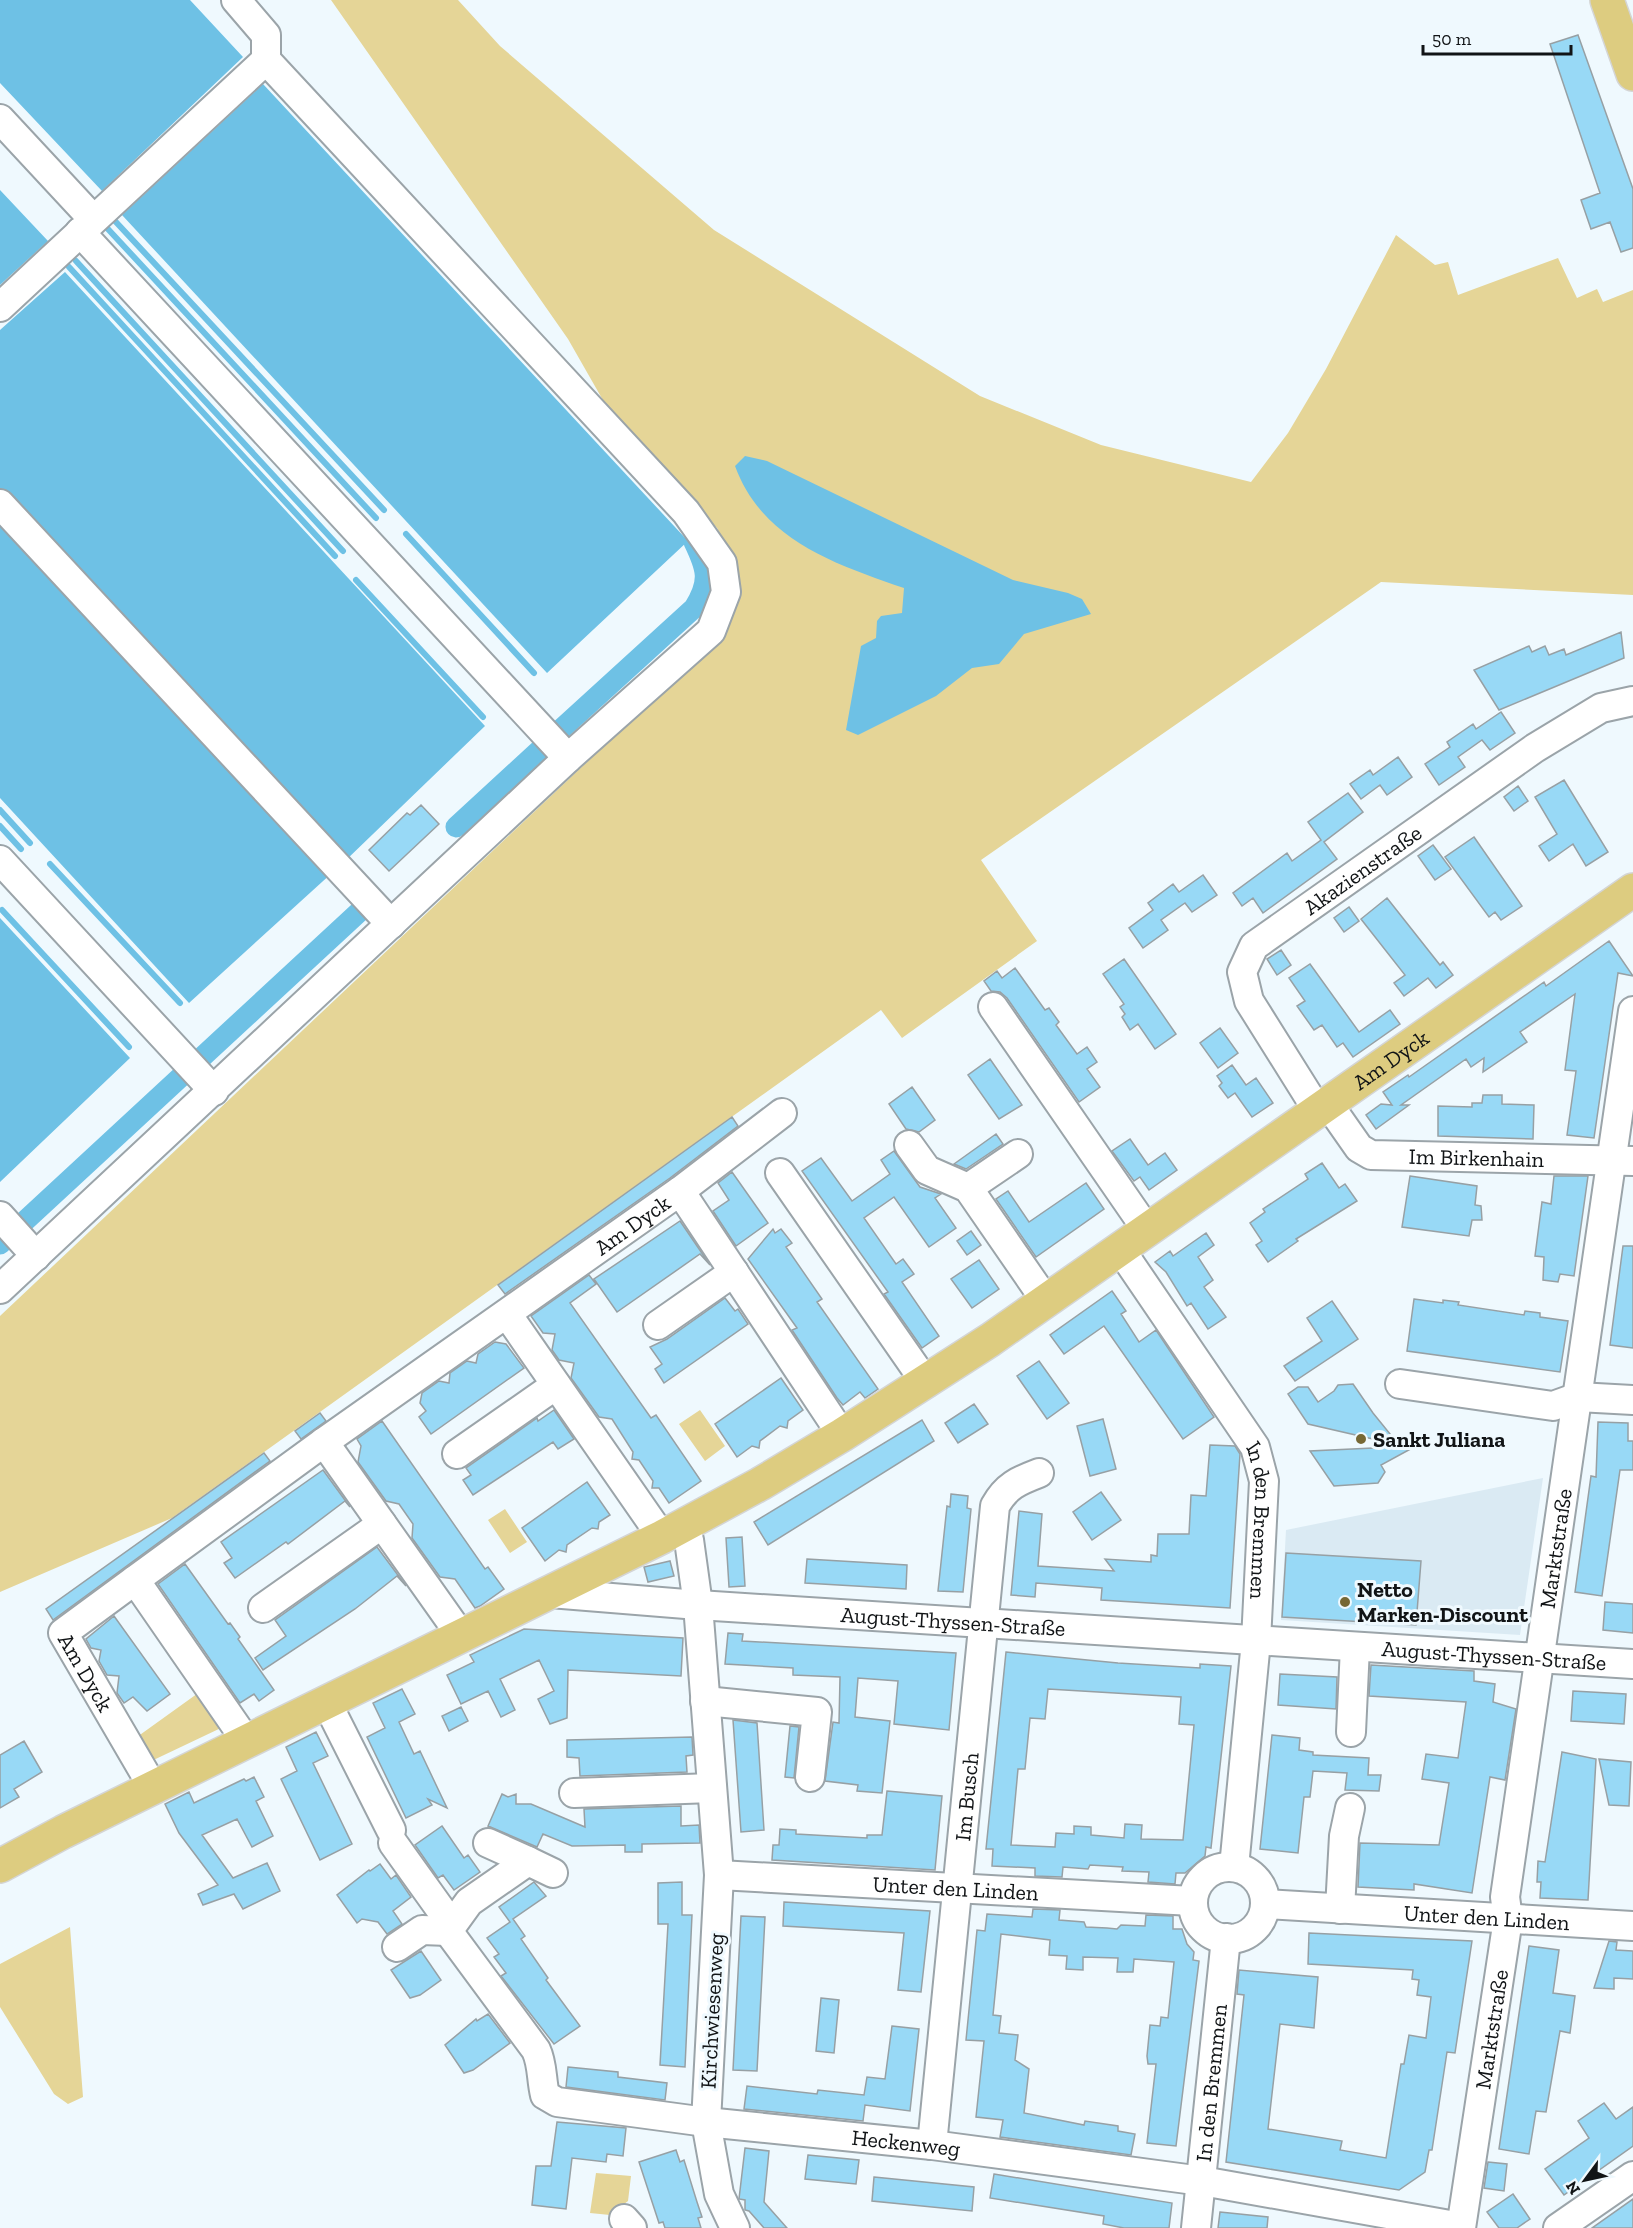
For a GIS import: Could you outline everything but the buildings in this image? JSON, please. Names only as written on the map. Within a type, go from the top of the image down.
[{"type":"main road","points":[[1607,0],[1633,74]]},
{"type":"main road","name":"Am Dyck","points":[[152,1790],[672,1532],[760,1484],[842,1435],[926,1383],[1147,1230],[1328,1114],[1632,894]]},
{"type":"main road","points":[[0,1866],[152,1790]]},
{"type":"street","points":[[0,1289],[16,1233],[199,1074],[391,924],[568,758],[711,631],[726,592],[722,563],[686,512],[266,60],[266,35],[236,0]]},
{"type":"street","points":[[0,307],[266,60]]},
{"type":"street","points":[[0,119],[86,225],[568,758]]},
{"type":"street","points":[[0,504],[391,924]]},
{"type":"street","name":"Akazienstraße","points":[[1328,1114],[1249,1001],[1242,972],[1254,946],[1461,798],[1543,743],[1601,708],[1633,701]]},
{"type":"street","points":[[0,860],[199,1074]]},
{"type":"street","points":[[993,1007],[1147,1230]]},
{"type":"street","name":"Marktstraße","points":[[1461,2227],[1508,1919],[1505,1897],[1578,1397],[1623,1161],[1633,1011]]},
{"type":"street","points":[[680,1191],[782,1113]]},
{"type":"street","name":"Im Birkenhain","points":[[1328,1114],[1359,1148],[1371,1155],[1623,1161]]},
{"type":"street","points":[[909,1145],[927,1170],[968,1188],[1046,1301]]},
{"type":"street","points":[[968,1188],[1018,1154]]},
{"type":"street","points":[[780,1173],[926,1383]]},
{"type":"street","name":"Am Dyck","points":[[152,1790],[63,1633],[324,1442],[680,1191],[842,1435]]},
{"type":"street","name":"In den Bremmen","points":[[1120,1249],[1255,1447],[1264,1481],[1256,1641],[1234,1867]]},
{"type":"street","points":[[658,1325],[734,1272]]},
{"type":"street","points":[[507,1314],[556,1385],[672,1532]]},
{"type":"street","points":[[1400,1384],[1553,1406],[1578,1397],[1633,1400]]},
{"type":"street","points":[[457,1454],[556,1385]]},
{"type":"street","points":[[324,1442],[462,1637]]},
{"type":"street","name":"Im Busch","points":[[932,2145],[995,1506],[1003,1491],[1016,1482],[1038,1473]]},
{"type":"street","points":[[263,1608],[382,1524]]},
{"type":"street","name":"Kirchwiesenweg","points":[[672,1532],[689,1540],[698,1605],[719,1875],[706,2122],[719,2194],[733,2227]]},
{"type":"street","points":[[135,1580],[247,1742]]},
{"type":"street","name":"August-Thyssen-Straße","points":[[550,1593],[698,1605],[1633,1664]]},
{"type":"street","name":"August-Thyssen-Straße","points":[[1351,1732],[1355,1647]]},
{"type":"street","points":[[705,1701],[817,1712],[810,1777]]},
{"type":"street","name":"Heckenweg","points":[[327,1703],[392,1837],[441,1910],[448,1931],[536,2050],[542,2063],[541,2080],[545,2095],[557,2102],[706,2122],[932,2145],[1202,2181],[1461,2227]]},
{"type":"street","points":[[574,1793],[712,1788]]},
{"type":"street","points":[[1340,1909],[1344,1836],[1350,1808]]},
{"type":"street","points":[[397,1947],[422,1930],[448,1931],[469,1902],[540,1867],[488,1842]]},
{"type":"street","points":[[1234,1867],[1256,1878],[1263,1890],[1265,1904],[1262,1918],[1253,1929],[1241,1937],[1226,1938],[1213,1935],[1202,1927],[1195,1915],[1192,1901],[1196,1887],[1204,1875],[1216,1868],[1234,1867]]},
{"type":"street","name":"Unter den Linden","points":[[719,1875],[956,1890],[1192,1901]]},
{"type":"street","name":"Unter den Linden","points":[[1265,1904],[1633,1926]]},
{"type":"street","name":"In den Bremmen","points":[[1196,2228],[1226,1938]]},
{"type":"street","points":[[1558,2228],[1633,2176]]},
{"type":"shaded area","points":[[331,0],[458,0],[500,46],[714,230],[980,396],[1101,445],[1251,482],[1288,433],[1326,369],[1396,235],[1435,265],[1448,262],[1458,295],[1558,258],[1577,298],[1597,289],[1603,302],[1633,290],[1633,595],[1381,582],[981,860],[1037,941],[902,1038],[881,1010],[172,1518],[0,1592],[0,1316],[713,643],[735,561],[717,528],[608,409],[568,339]]},
{"type":"shaded area","points":[[700,1410],[725,1446],[705,1461],[679,1424]]},
{"type":"shaded area","points":[[1543,1478],[1520,1635],[1281,1620],[1286,1530]]},
{"type":"shaded area","points":[[505,1509],[527,1542],[510,1553],[488,1520]]},
{"type":"shaded area","points":[[201,1691],[223,1727],[143,1765],[130,1742]]},
{"type":"shaded area","points":[[70,1927],[83,2097],[68,2104],[54,2094],[0,2007],[0,1964]]},
{"type":"shaded area","points":[[596,2173],[631,2176],[628,2201],[610,2215],[590,2213]]},
{"type":"water","points":[[0,0],[190,0],[243,57],[102,191],[0,83]]},
{"type":"water","points":[[263,84],[688,541],[547,673],[122,215]]},
{"type":"water","points":[[0,190],[48,241],[0,285]]},
{"type":"water","points":[[65,272],[485,726],[344,862],[0,492],[0,330]]},
{"type":"water","points":[[745,456],[767,461],[1013,580],[1068,593],[1082,599],[1091,614],[1024,634],[999,664],[972,668],[936,696],[858,735],[846,730],[861,646],[876,638],[877,621],[881,616],[902,613],[904,588],[827,558],[782,531],[763,513],[747,492],[735,466]]},
{"type":"water","points":[[0,514],[333,872],[189,1003],[0,798]]},
{"type":"water","points":[[0,918],[130,1058],[0,1182]]},
{"type":"waterway","points":[[115,221],[384,510]]},
{"type":"waterway","points":[[107,228],[376,518]]},
{"type":"waterway","points":[[76,261],[343,551]]},
{"type":"waterway","points":[[69,267],[335,556]]},
{"type":"waterway","points":[[406,534],[534,673]]},
{"type":"waterway","points":[[558,732],[694,608],[705,582],[702,560],[694,542]]},
{"type":"waterway","points":[[356,580],[483,717]]},
{"type":"waterway","points":[[456,827],[543,747]]},
{"type":"waterway","points":[[0,810],[30,843]]},
{"type":"waterway","points":[[0,826],[21,849]]},
{"type":"waterway","points":[[50,864],[180,1003]]},
{"type":"waterway","points":[[2,910],[129,1047]]},
{"type":"waterway","points":[[0,1244],[359,912]]},
{"type":"place","name":"Sankt Juliana","points":[[1361,1439]]},
{"type":"place","name":"Netto Marken-Discount","points":[[1345,1602]]}]
